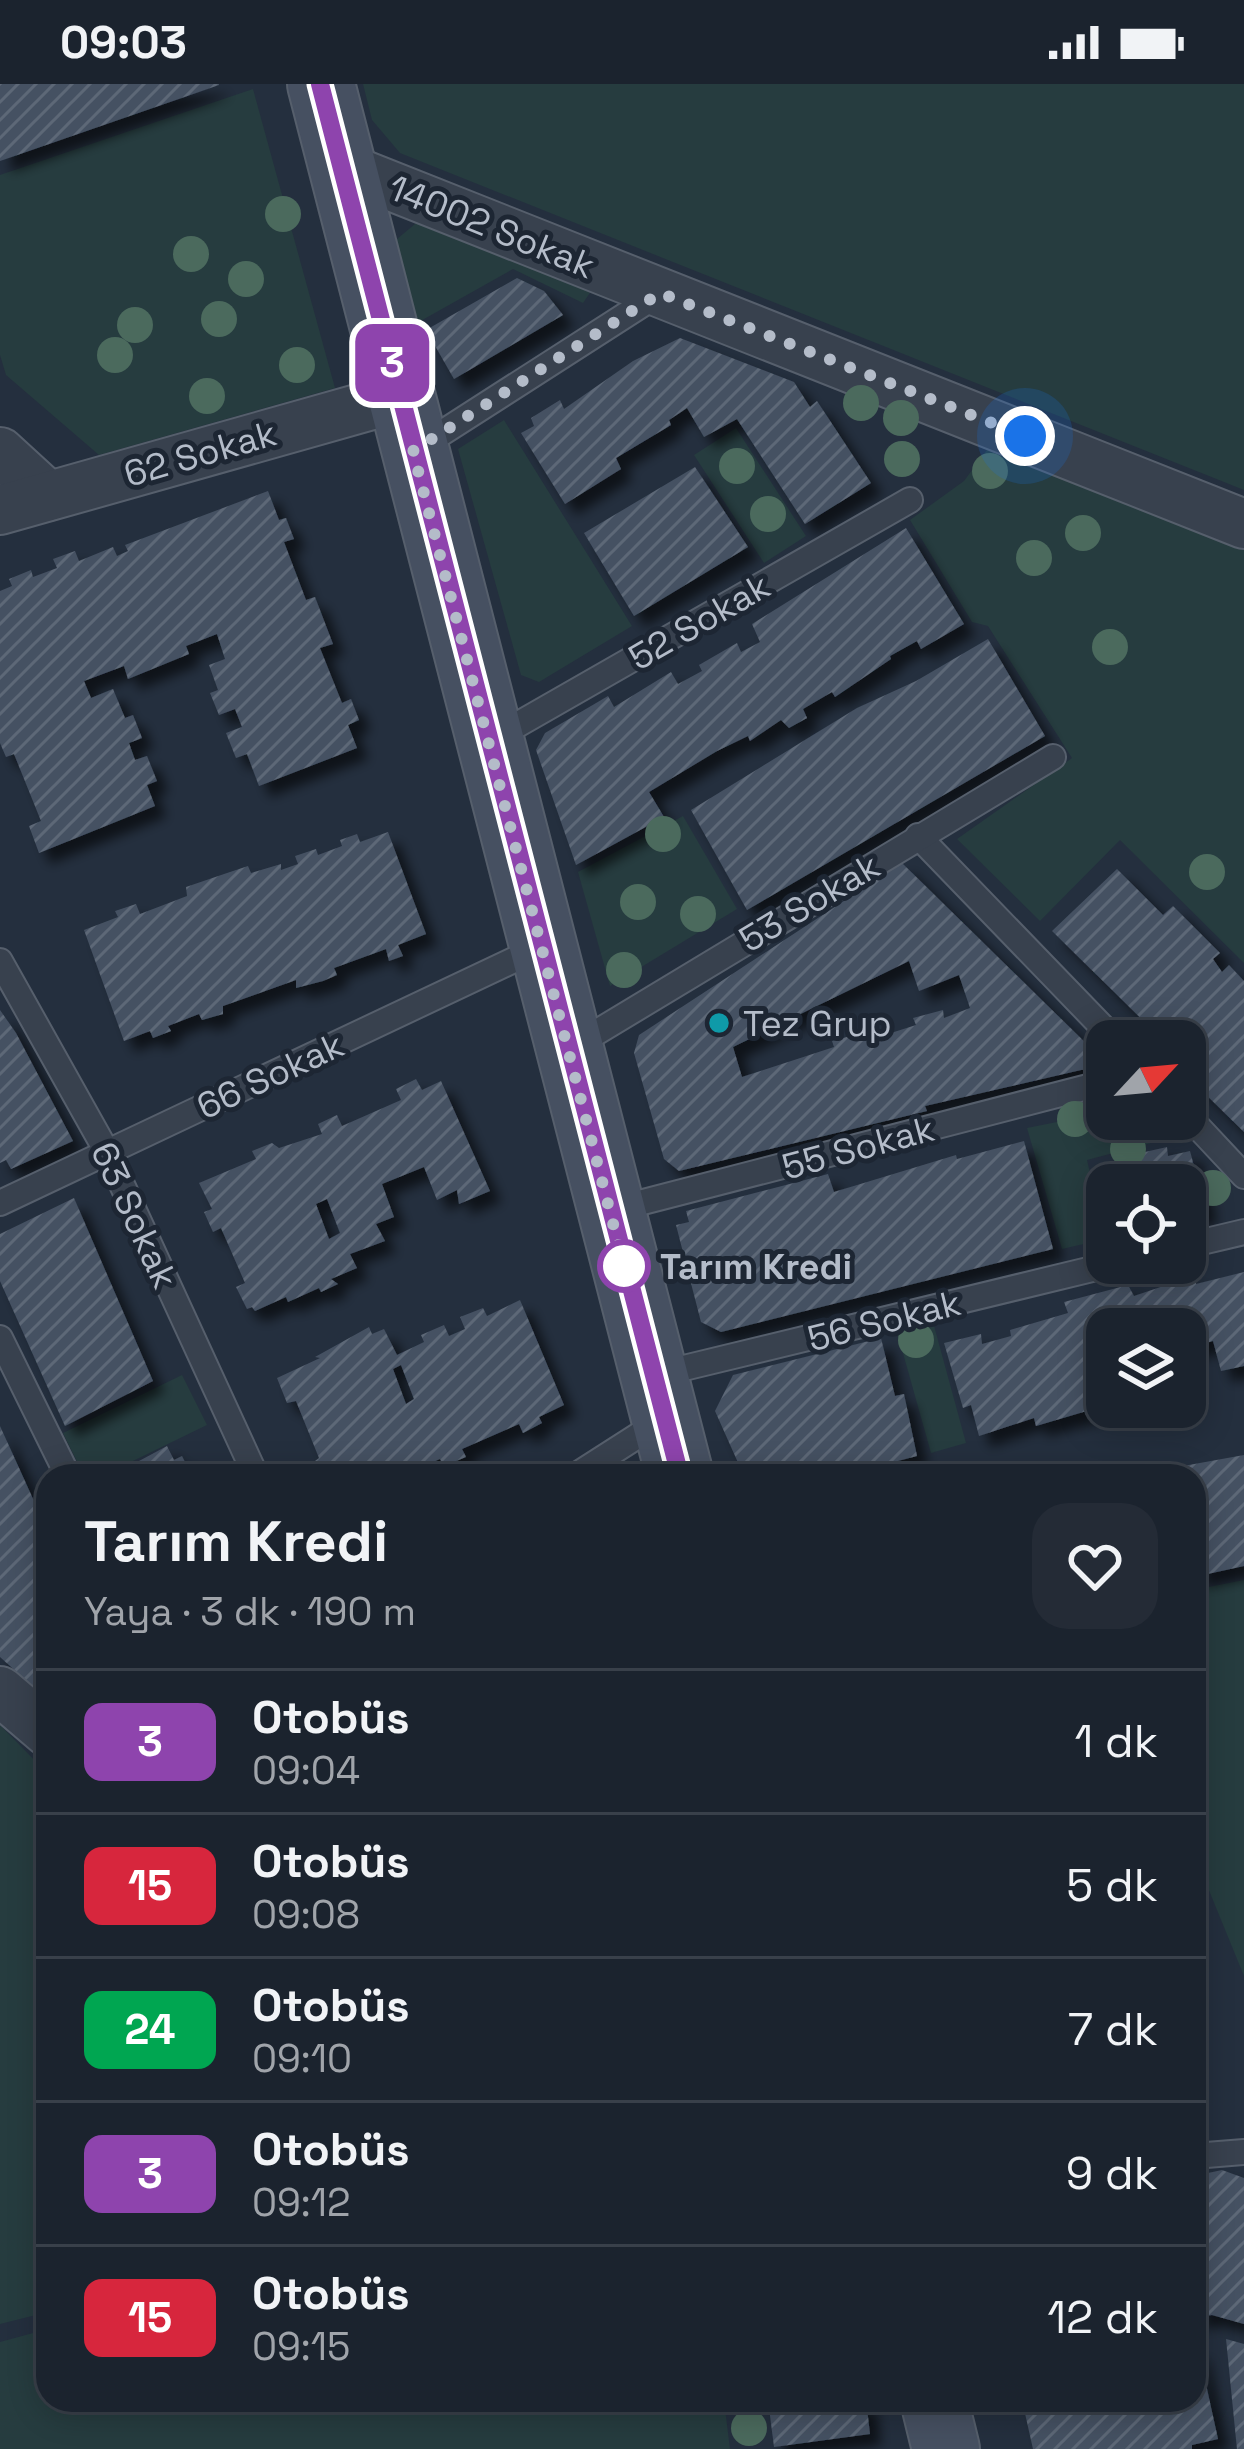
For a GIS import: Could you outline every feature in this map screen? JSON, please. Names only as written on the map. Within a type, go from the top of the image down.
[{"type":"main road","points":[[321,84],[665,1424]]},
{"type":"main road","points":[[937,2412],[946,2449]]},
{"type":"street","name":"14002 Sokak","points":[[343,166],[1244,524]]},
{"type":"street","name":"62 Sokak","points":[[0,510],[48,496],[407,424]]},
{"type":"street","points":[[0,452],[48,496]]},
{"type":"street","points":[[0,1691],[36,1722]]},
{"type":"lane","points":[[407,424],[660,293]]},
{"type":"lane","name":"52 Sokak","points":[[488,742],[910,500]]},
{"type":"lane","name":"53 Sokak","points":[[567,1050],[1053,757]]},
{"type":"lane","points":[[918,836],[1096,1020]]},
{"type":"lane","name":"66 Sokak","points":[[0,1203],[541,947]]},
{"type":"lane","name":"63 Sokak","points":[[0,962],[106,1152],[250,1464]]},
{"type":"lane","name":"55 Sokak","points":[[609,1211],[1086,1087]]},
{"type":"lane","points":[[1206,1135],[1244,1176]]},
{"type":"lane","points":[[1206,1241],[1244,1232]]},
{"type":"lane","name":"56 Sokak","points":[[665,1424],[1086,1274]]},
{"type":"lane","points":[[0,1339],[62,1464]]},
{"type":"lane","points":[[596,1464],[665,1424]]},
{"type":"lane","points":[[1206,2155],[1244,2152]]},
{"type":"green space","points":[[363,84],[1244,84],[1244,490],[400,153],[372,120]]},
{"type":"green space","points":[[253,89],[335,388],[99,455],[6,375],[0,355],[0,175]]},
{"type":"green space","points":[[427,214],[596,284],[583,303],[513,269],[417,323],[391,244]]},
{"type":"green space","points":[[504,420],[632,626],[539,682],[521,675],[458,449]]},
{"type":"green space","points":[[736,428],[806,536],[764,563],[694,455]]},
{"type":"green space","points":[[989,447],[1244,543],[1244,963],[1120,840],[1040,921],[957,839],[1072,758],[988,626],[972,622],[910,520],[964,481]]},
{"type":"green space","points":[[683,816],[737,909],[610,986],[578,872]]},
{"type":"green space","points":[[1086,1116],[1086,1140],[1162,1140],[1087,1160],[1086,1243],[1062,1249],[1027,1128]]},
{"type":"green space","points":[[933,1322],[966,1443],[931,1453],[897,1332]]},
{"type":"green space","points":[[182,1375],[207,1425],[127,1464],[78,1464],[63,1433]]},
{"type":"green space","points":[[1244,1580],[1244,1976],[1206,1883],[1206,1588]]},
{"type":"green space","points":[[0,1725],[36,1762],[36,2315],[0,2324]]},
{"type":"green space","points":[[36,2332],[36,2412],[725,2412],[730,2449],[0,2449],[0,2342]]},
{"type":"building","points":[[0,84],[219,84],[219,85],[0,161]]},
{"type":"building","points":[[517,278],[544,291],[563,315],[454,379],[426,330]]},
{"type":"building","points":[[680,338],[794,382],[810,407],[817,401],[871,483],[805,524],[737,419],[704,437],[687,408],[669,420],[671,425],[616,458],[621,469],[565,504],[521,433],[534,426],[531,418],[560,400],[564,409],[633,361]]},
{"type":"building","points":[[695,467],[748,547],[634,616],[584,533]]},
{"type":"building","points":[[268,491],[279,520],[286,518],[294,539],[284,542],[306,600],[315,597],[333,644],[320,648],[342,703],[351,699],[359,720],[348,725],[357,748],[259,786],[247,754],[236,758],[226,733],[242,727],[235,709],[219,715],[210,693],[218,690],[209,665],[225,659],[217,634],[186,646],[189,654],[128,679],[124,666],[84,681],[91,698],[113,689],[125,718],[133,715],[142,738],[129,743],[135,760],[147,756],[157,781],[147,785],[155,806],[39,853],[29,826],[41,821],[14,754],[6,757],[0,743],[0,591],[12,586],[9,579],[31,570],[33,577],[57,568],[53,559],[75,551],[79,561],[113,547],[117,556],[128,551],[125,545]]},
{"type":"building","points":[[906,528],[964,624],[921,649],[917,641],[890,656],[835,697],[832,692],[803,709],[807,718],[789,728],[781,720],[649,792],[664,817],[576,865],[536,750],[545,733],[608,696],[614,707],[671,672],[678,684],[702,671],[699,665],[737,643],[741,652],[760,642],[752,624]]},
{"type":"building","points":[[988,639],[1045,736],[747,910],[691,810],[857,708],[916,681]]},
{"type":"building","points":[[388,832],[426,934],[398,945],[403,956],[389,961],[386,949],[334,968],[337,975],[323,981],[296,988],[296,980],[223,1006],[223,1014],[202,1020],[199,1014],[168,1026],[171,1031],[153,1038],[150,1031],[124,1041],[84,930],[118,917],[115,911],[136,904],[140,914],[187,896],[186,887],[248,866],[251,873],[281,864],[281,870],[298,864],[295,856],[316,849],[318,855],[342,846],[340,840],[357,834],[360,842]]},
{"type":"building","points":[[902,863],[1086,1043],[1086,1069],[679,1171],[664,1159],[634,1053],[639,1035]],"holes":[[[909,961],[919,991],[959,975],[970,1008],[944,1018],[943,1010],[913,1018],[916,1025],[869,1040],[865,1032],[832,1041],[834,1047],[742,1077],[733,1047]]]},
{"type":"building","points":[[1117,869],[1163,915],[1173,906],[1220,953],[1213,959],[1222,972],[1229,965],[1244,981],[1244,1132],[1206,1095],[1206,1020],[1143,1020],[1052,931]]},
{"type":"building","points":[[0,1010],[73,1141],[11,1169],[6,1160],[0,1163]]},
{"type":"building","points":[[416,1079],[422,1090],[441,1081],[490,1191],[459,1204],[457,1190],[437,1200],[424,1167],[382,1184],[394,1217],[376,1224],[385,1241],[350,1254],[357,1268],[331,1279],[338,1284],[321,1292],[319,1288],[288,1302],[286,1297],[255,1311],[247,1309],[236,1287],[245,1283],[221,1228],[213,1232],[204,1212],[212,1209],[199,1183],[256,1159],[252,1151],[272,1143],[279,1148],[322,1134],[318,1124],[337,1115],[342,1126],[401,1100],[396,1089]],"holes":[[[327,1199],[340,1233],[329,1239],[316,1204]]]},
{"type":"building","points":[[1024,1141],[1053,1249],[721,1332],[701,1322],[676,1225],[689,1222],[686,1211],[828,1174],[834,1192],[956,1155],[957,1159]]},
{"type":"building","points":[[1167,1147],[1168,1156],[1190,1151],[1193,1164],[1138,1164],[1136,1154]]},
{"type":"building","points":[[74,1198],[153,1381],[65,1426],[0,1281],[0,1234]]},
{"type":"building","points":[[1244,1272],[1244,1366],[1221,1371],[1213,1341],[1206,1343],[1206,1308],[1086,1308],[1086,1411],[1036,1426],[1034,1418],[979,1436],[971,1405],[963,1408],[944,1343],[981,1334],[982,1344],[1011,1336],[1010,1330],[1068,1313],[1064,1302],[1128,1285],[1134,1296],[1169,1284]]},
{"type":"building","points":[[520,1300],[564,1405],[539,1417],[542,1423],[523,1433],[519,1424],[462,1449],[466,1457],[449,1464],[440,1459],[428,1464],[316,1464],[319,1458],[296,1401],[287,1403],[277,1378],[369,1327],[372,1334],[384,1329],[397,1355],[424,1342],[421,1335],[444,1325],[449,1336],[465,1329],[460,1317],[483,1308],[487,1316]],"holes":[[[401,1365],[414,1399],[406,1404],[393,1369]]]},
{"type":"building","points":[[881,1338],[895,1396],[904,1394],[917,1456],[886,1464],[739,1464],[715,1411],[733,1375]]},
{"type":"building","points":[[0,1426],[36,1506],[36,1689],[0,1657]]},
{"type":"building","points":[[167,1446],[174,1460],[182,1456],[186,1464],[133,1464]]},
{"type":"building","points":[[1244,1455],[1244,1566],[1206,1574],[1206,1464],[1194,1464]]},
{"type":"building","points":[[1222,2170],[1244,2178],[1244,2324],[1206,2316],[1206,2173]]},
{"type":"building","points":[[1226,2339],[1244,2344],[1244,2449],[1237,2449]]},
{"type":"building","points":[[1206,2384],[1218,2439],[1192,2445],[1192,2449],[1033,2449],[1025,2412],[1206,2412]]},
{"type":"building","points":[[770,2412],[867,2412],[870,2434],[774,2447]]},
{"type":"bus line","name":"3","points":[[320,84],[677,1464]]},
{"type":"place","name":"Tez Grup","points":[[719,1023]]},
{"type":"place","name":"Tarım Kredi","points":[[624,1266]]},
{"type":"route","points":[[624,1266],[413,451],[660,293],[1025,436]]}]
